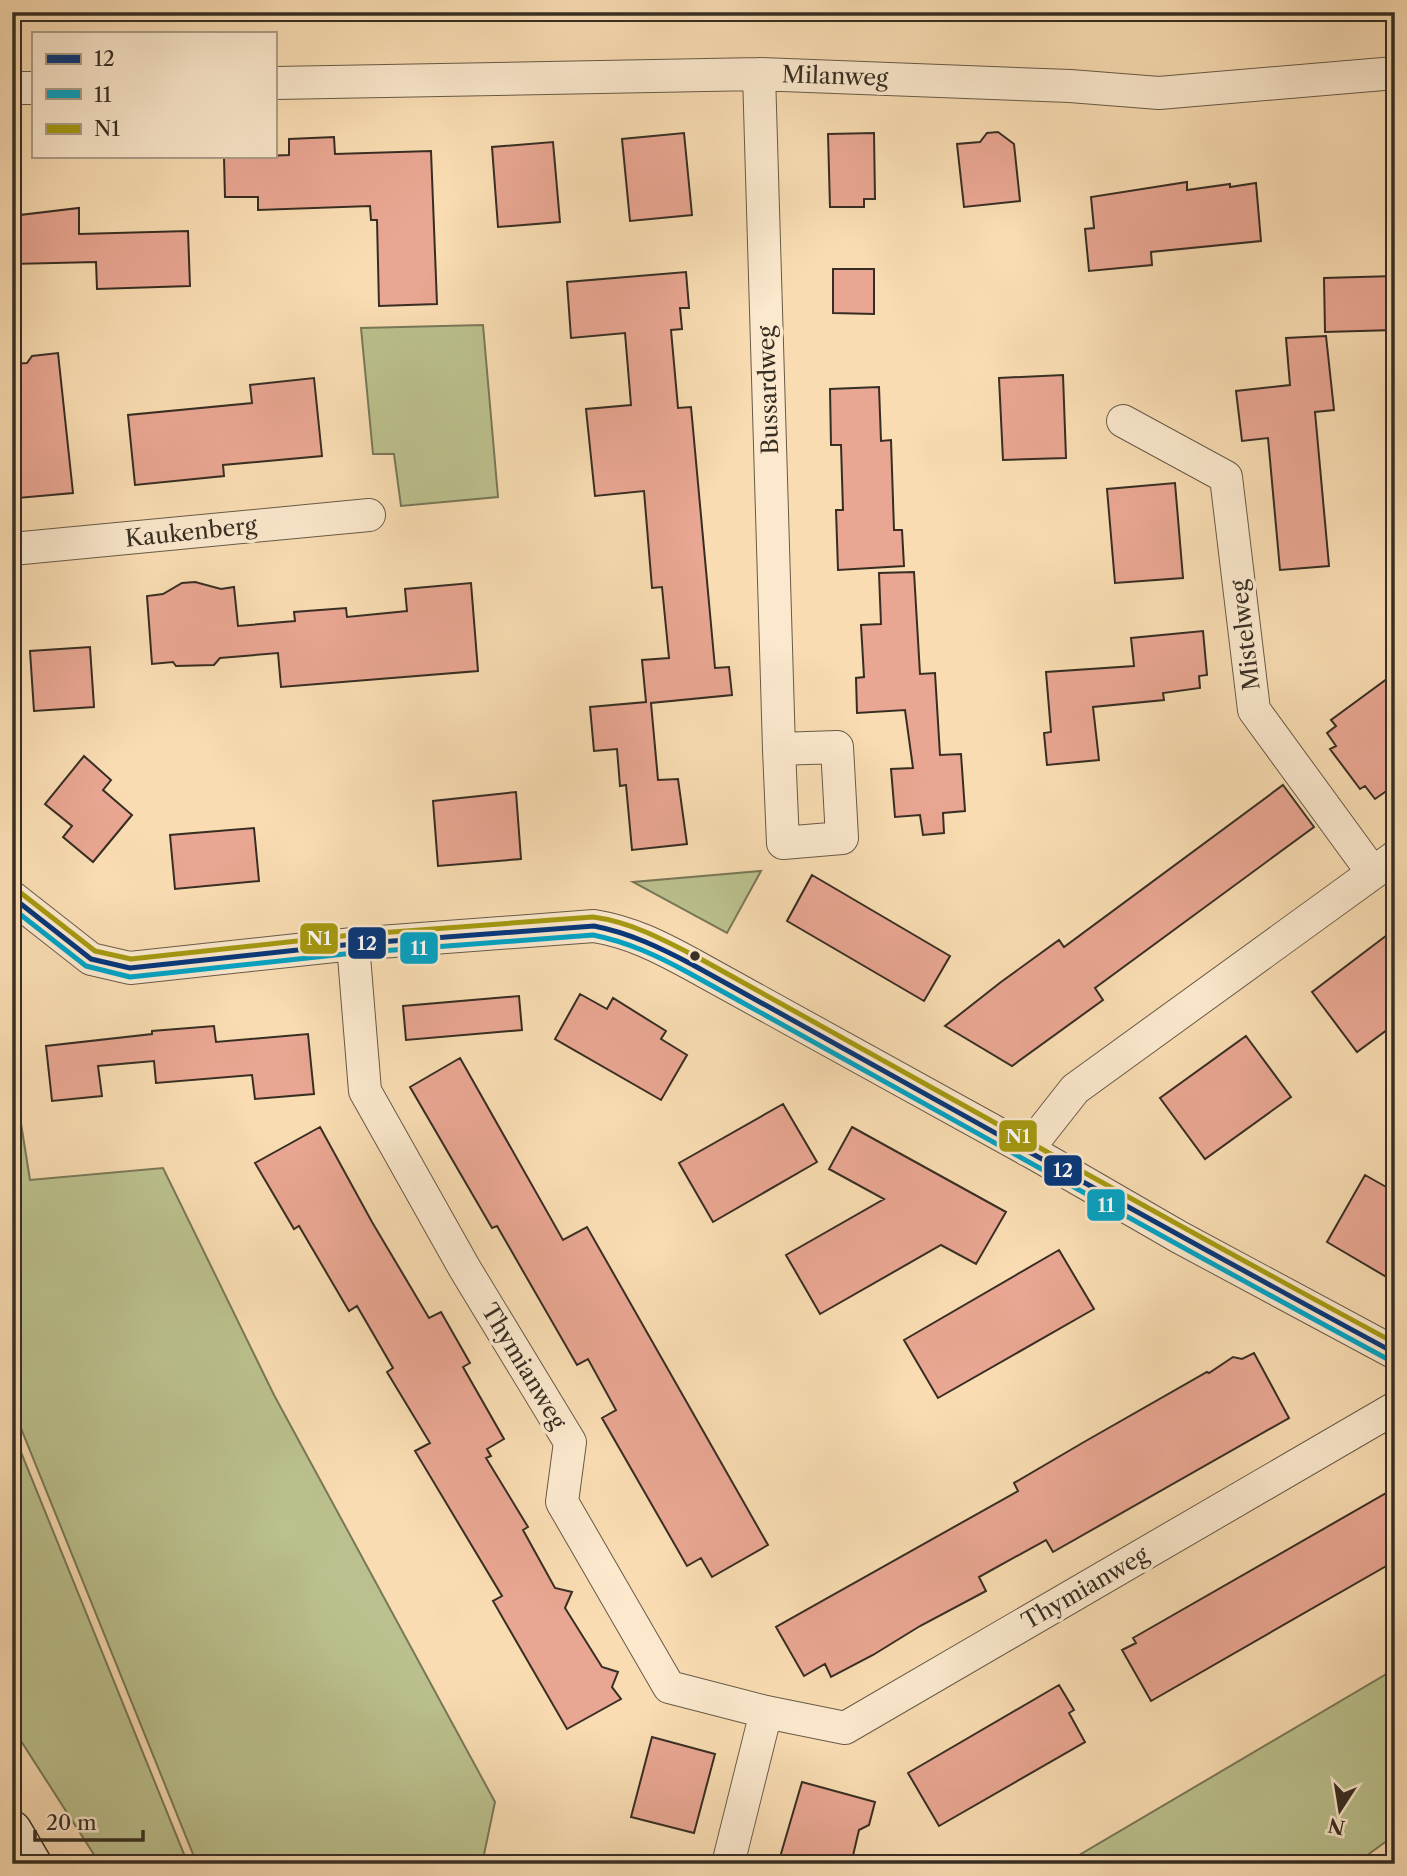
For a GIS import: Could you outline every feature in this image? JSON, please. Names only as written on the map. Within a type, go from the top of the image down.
[{"type":"main road","points":[[12,1830],[32,1864]]},
{"type":"street","name":"Milanweg","points":[[276,83],[759,74],[1070,86],[1159,93],[1395,74]]},
{"type":"street","name":"Bussardweg","points":[[759,74],[779,749]]},
{"type":"street","points":[[12,88],[32,88]]},
{"type":"street","name":"Mistelweg","points":[[1027,1150],[1075,1089],[1384,865],[1254,710],[1226,477],[1122,421]]},
{"type":"street","name":"Kaukenberg","points":[[12,549],[369,515]]},
{"type":"street","points":[[12,897],[91,959],[130,968],[353,944],[594,926],[619,930],[645,939],[1179,1237],[1395,1353]]},
{"type":"street","name":"Thymianweg","points":[[353,944],[365,1091],[466,1269],[570,1442],[562,1502],[669,1687],[766,1712],[845,1728],[1395,1408]]},
{"type":"street","points":[[728,1864],[766,1712]]},
{"type":"green space","points":[[483,325],[498,497],[401,506],[394,454],[373,454],[361,328]]},
{"type":"green space","points":[[761,871],[727,933],[633,882]]},
{"type":"green space","points":[[12,1067],[30,1180],[163,1168],[274,1395],[495,1802],[482,1864],[197,1864],[12,1406]]},
{"type":"green space","points":[[12,1430],[188,1864],[100,1864],[12,1727]]},
{"type":"green space","points":[[1395,1669],[1395,1835],[1355,1864],[1064,1864]]},
{"type":"building","points":[[998,132],[1014,144],[1020,201],[964,207],[957,144],[980,142],[987,133]]},
{"type":"building","points":[[684,133],[692,215],[630,221],[622,139]]},
{"type":"building","points":[[874,133],[875,199],[864,199],[864,207],[830,207],[828,134]]},
{"type":"building","points":[[334,137],[335,154],[431,151],[437,304],[379,306],[377,220],[371,220],[370,206],[258,210],[258,197],[225,197],[224,158],[276,158],[276,156],[289,155],[289,139]]},
{"type":"building","points":[[553,142],[560,222],[498,227],[492,147]]},
{"type":"building","points":[[1187,182],[1187,190],[1256,183],[1261,241],[1151,252],[1152,265],[1089,271],[1085,229],[1094,228],[1091,197]]},
{"type":"building","points":[[79,208],[79,234],[188,231],[190,286],[97,289],[96,262],[12,264],[12,216]]},
{"type":"building","points":[[833,269],[874,269],[874,314],[833,313]]},
{"type":"building","points":[[686,272],[689,308],[680,308],[682,329],[671,330],[678,408],[691,407],[715,668],[729,667],[732,695],[651,703],[658,780],[678,779],[687,844],[632,850],[626,785],[620,786],[617,749],[594,751],[590,707],[646,702],[642,660],[669,658],[662,587],[652,588],[644,491],[595,496],[586,409],[631,405],[625,333],[571,338],[567,282]]},
{"type":"building","points":[[1395,276],[1395,330],[1325,332],[1324,278]]},
{"type":"building","points":[[1326,336],[1334,410],[1315,412],[1329,566],[1280,570],[1268,438],[1242,441],[1236,391],[1290,385],[1286,338]]},
{"type":"building","points":[[58,353],[73,493],[18,498],[12,429],[12,364],[27,363],[32,356]]},
{"type":"building","points":[[1063,375],[1066,458],[1003,460],[999,378]]},
{"type":"building","points":[[314,378],[322,456],[223,465],[224,476],[135,485],[128,415],[252,403],[250,385]]},
{"type":"building","points":[[879,387],[881,441],[891,440],[894,530],[902,530],[904,566],[838,570],[836,510],[843,510],[841,445],[831,445],[830,389]]},
{"type":"building","points":[[1175,483],[1183,578],[1115,583],[1107,489]]},
{"type":"building","points":[[914,572],[920,674],[935,673],[940,755],[961,754],[965,811],[943,813],[944,833],[923,835],[920,815],[895,817],[891,769],[913,768],[905,710],[857,713],[856,678],[864,677],[861,625],[881,624],[879,573]]},
{"type":"building","points":[[195,582],[221,589],[234,587],[238,626],[295,621],[294,612],[346,608],[347,617],[407,611],[405,589],[471,583],[478,671],[281,687],[278,653],[220,658],[214,665],[176,666],[173,662],[152,664],[147,596],[163,594],[182,583]]},
{"type":"building","points":[[1203,631],[1207,675],[1199,676],[1200,688],[1163,693],[1164,700],[1093,707],[1099,760],[1047,765],[1044,733],[1051,732],[1046,672],[1134,666],[1131,638]]},
{"type":"building","points":[[90,647],[94,707],[34,711],[30,651]]},
{"type":"building","points":[[1395,673],[1395,785],[1375,799],[1365,786],[1360,789],[1330,749],[1336,746],[1327,733],[1336,726],[1331,720]]},
{"type":"building","points":[[84,756],[111,780],[103,790],[132,815],[93,862],[63,837],[72,826],[45,804]]},
{"type":"building","points":[[1283,785],[1314,827],[1095,988],[1103,1000],[1012,1066],[945,1026],[1059,940],[1064,947]]},
{"type":"building","points":[[516,792],[521,859],[438,866],[433,801]]},
{"type":"building","points":[[254,828],[259,881],[175,889],[170,835]]},
{"type":"building","points":[[812,875],[950,956],[924,1001],[787,921]]},
{"type":"building","points":[[1395,929],[1395,1024],[1357,1052],[1312,992]]},
{"type":"building","points":[[580,994],[607,1009],[613,998],[666,1031],[661,1039],[687,1055],[661,1100],[555,1039]]},
{"type":"building","points":[[519,996],[522,1030],[406,1040],[403,1006]]},
{"type":"building","points":[[214,1026],[216,1042],[308,1034],[314,1094],[255,1099],[252,1075],[156,1083],[154,1061],[98,1066],[102,1096],[52,1101],[46,1046],[152,1034],[152,1031]]},
{"type":"building","points":[[1246,1036],[1291,1097],[1205,1159],[1160,1098]]},
{"type":"building","points":[[460,1058],[563,1240],[587,1227],[768,1545],[712,1577],[701,1558],[687,1566],[602,1418],[616,1410],[588,1359],[577,1365],[497,1226],[492,1228],[410,1087]]},
{"type":"building","points":[[783,1104],[817,1162],[713,1222],[679,1163]]},
{"type":"building","points":[[320,1127],[429,1318],[441,1312],[470,1363],[463,1367],[504,1439],[487,1449],[491,1456],[486,1458],[528,1527],[523,1530],[555,1588],[572,1592],[565,1608],[602,1667],[618,1672],[612,1687],[621,1699],[567,1729],[493,1601],[502,1596],[415,1451],[430,1443],[387,1372],[393,1368],[357,1306],[349,1311],[299,1226],[294,1229],[255,1163]]},
{"type":"building","points":[[852,1127],[1006,1212],[976,1264],[941,1245],[820,1314],[786,1255],[884,1199],[829,1169]]},
{"type":"building","points":[[1365,1175],[1395,1192],[1395,1282],[1327,1242]]},
{"type":"building","points":[[1059,1250],[1094,1309],[938,1398],[904,1340]]},
{"type":"building","points":[[1254,1353],[1289,1418],[1053,1552],[1046,1540],[979,1577],[986,1591],[873,1655],[831,1677],[825,1664],[804,1676],[776,1627],[1018,1491],[1014,1483],[1084,1442],[1233,1357],[1242,1359]]},
{"type":"building","points":[[1395,1488],[1395,1561],[1151,1701],[1122,1650],[1136,1643],[1133,1638]]},
{"type":"building","points":[[1059,1685],[1074,1710],[1069,1713],[1085,1742],[939,1826],[908,1773]]},
{"type":"building","points":[[652,1737],[715,1754],[694,1833],[631,1817]]},
{"type":"building","points":[[802,1782],[875,1802],[869,1825],[859,1830],[851,1864],[778,1864]]},
{"type":"transit line","name":"N1","points":[[17,890],[95,951],[131,959],[352,935],[593,917],[621,923],[647,932],[697,957],[1395,1343]]},
{"type":"transit line","name":"12","points":[[12,897],[91,959],[130,968],[353,944],[594,926],[633,937],[693,965],[1395,1353]]},
{"type":"transit line","name":"11","points":[[12,908],[86,966],[130,977],[354,953],[593,935],[631,946],[689,973],[1391,1361]]}]
